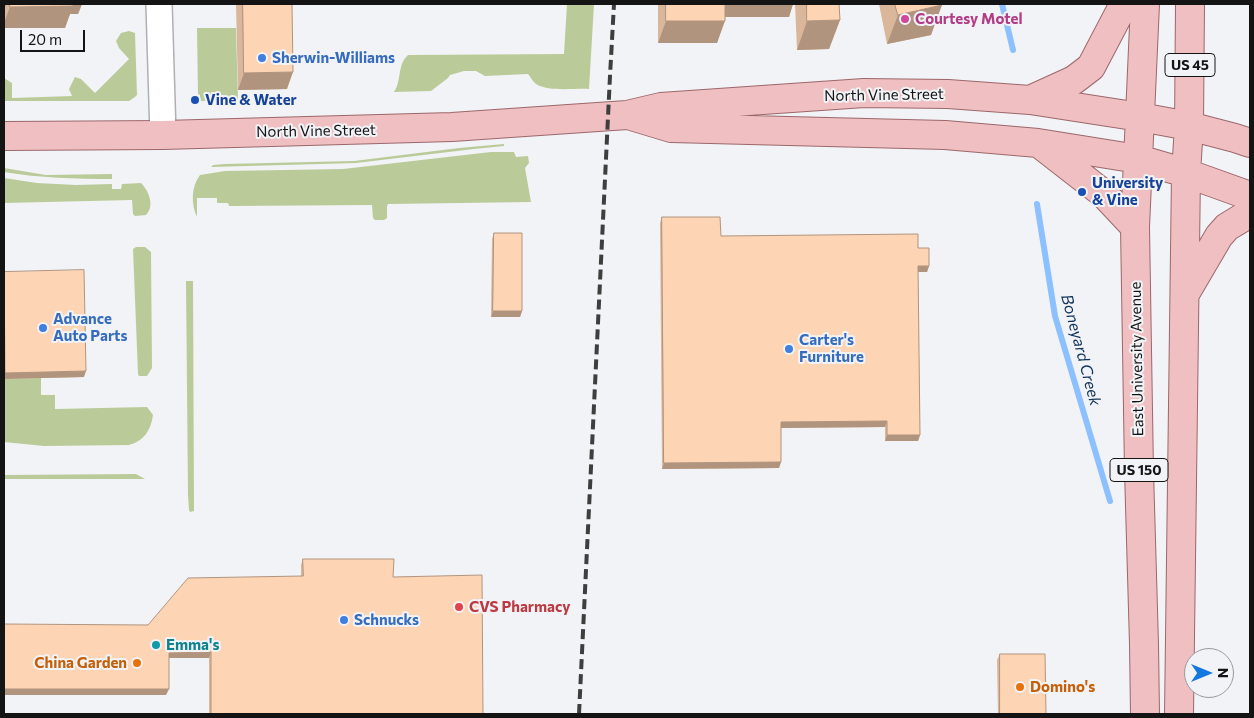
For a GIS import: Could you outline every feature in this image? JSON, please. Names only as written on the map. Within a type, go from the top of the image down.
[{"type":"main road","points":[[1030,100],[1074,80],[1091,67],[1124,4]]},
{"type":"main road","name":"East University Avenue","points":[[1145,4],[1135,226],[1145,714]]},
{"type":"main road","name":"US 45","points":[[1189,126],[1190,4]]},
{"type":"main road","name":"North Vine Street","points":[[4,136],[162,135],[452,127],[627,115],[661,107],[864,94],[948,94],[1030,100],[1140,117],[1189,126],[1250,143]]},
{"type":"main road","name":"North Vine Street","points":[[627,115],[671,128],[945,135],[1038,142],[1138,159],[1186,173],[1250,196]]},
{"type":"main road","name":"US 150","points":[[1179,714],[1186,173],[1189,126]]},
{"type":"main road","points":[[1038,142],[1104,194],[1135,226]]},
{"type":"main road","points":[[1185,295],[1219,236],[1228,227],[1250,212]]},
{"type":"street","points":[[160,4],[162,135]]},
{"type":"green space","points":[[567,4],[594,4],[589,89],[547,88],[533,82],[528,74],[485,76],[476,71],[464,71],[450,75],[431,91],[394,92],[402,63],[408,55],[564,54]]},
{"type":"green space","points":[[197,28],[236,28],[238,100],[200,101],[200,95],[198,94]]},
{"type":"green space","points":[[129,31],[135,33],[137,95],[129,101],[4,101],[4,78],[12,83],[12,98],[72,96],[69,89],[75,77],[81,79],[95,93],[129,59],[119,48],[116,41],[121,33]]},
{"type":"green space","points":[[504,144],[504,146],[356,163],[211,167],[213,165],[225,164],[354,161]]},
{"type":"green space","points":[[491,152],[514,152],[516,157],[528,156],[529,163],[525,168],[531,202],[388,204],[387,218],[384,220],[375,220],[373,218],[372,205],[229,206],[228,203],[217,203],[217,198],[197,198],[197,217],[194,207],[194,190],[200,175],[225,171],[343,169]]},
{"type":"green space","points":[[4,168],[46,175],[112,174],[112,179],[31,176],[4,172]]},
{"type":"green space","points":[[4,178],[37,183],[112,184],[112,189],[121,189],[122,184],[141,183],[150,199],[150,207],[146,215],[135,216],[133,214],[132,200],[4,203]]},
{"type":"green space","points":[[145,247],[151,252],[152,368],[147,376],[139,376],[138,374],[133,249]]},
{"type":"green space","points":[[186,281],[193,281],[194,511],[190,512],[188,495]]},
{"type":"green space","points":[[41,378],[41,395],[55,395],[55,409],[147,407],[153,415],[151,425],[143,438],[129,445],[44,446],[4,442],[4,379]]},
{"type":"green space","points":[[136,474],[145,479],[4,479],[4,475]]},
{"type":"building","points":[[10,4],[73,4],[73,6],[10,7]]},
{"type":"building","name":"Sherwin-Williams","points":[[243,4],[292,4],[293,72],[244,73]]},
{"type":"building","points":[[666,4],[725,4],[725,21],[666,21]]},
{"type":"building","points":[[807,4],[839,4],[840,20],[807,21]]},
{"type":"building","points":[[895,4],[941,4],[942,5],[898,15]]},
{"type":"building","name":"Carter's Furniture","points":[[662,217],[720,217],[721,236],[918,234],[918,248],[929,248],[929,266],[918,266],[920,435],[887,435],[887,421],[781,422],[781,462],[664,463]]},
{"type":"building","points":[[494,233],[522,233],[522,311],[493,311]]},
{"type":"building","name":"Advance Auto Parts","points":[[84,270],[86,371],[5,373],[4,272]]},
{"type":"building","name":"Schnucks","points":[[303,559],[394,559],[393,577],[482,575],[483,714],[211,714],[211,652],[169,653],[169,689],[4,689],[4,624],[148,625],[188,578],[303,576]]},
{"type":"building","name":"Domino's","points":[[1000,654],[1045,654],[1046,714],[1000,714]]},
{"type":"waterway","name":"Boneyard Creek","points":[[1002,4],[1013,50]]},
{"type":"waterway","name":"Boneyard Creek","points":[[1037,204],[1055,316],[1110,501]]},
{"type":"railway","points":[[579,714],[614,4]]},
{"type":"place","name":"Courtesy Motel","points":[[905,19]]},
{"type":"place","name":"Sherwin-Williams","points":[[262,58]]},
{"type":"place","name":"Vine & Water","points":[[195,100]]},
{"type":"place","name":"University & Vine","points":[[1082,192]]},
{"type":"place","name":"Advance Auto Parts","points":[[43,328]]},
{"type":"place","name":"Carter's Furniture","points":[[789,349]]},
{"type":"place","name":"CVS Pharmacy","points":[[459,607]]},
{"type":"place","name":"Schnucks","points":[[344,620]]},
{"type":"place","name":"Emma's","points":[[156,645]]},
{"type":"place","name":"China Garden","points":[[137,663]]},
{"type":"place","name":"Domino's","points":[[1020,687]]}]
